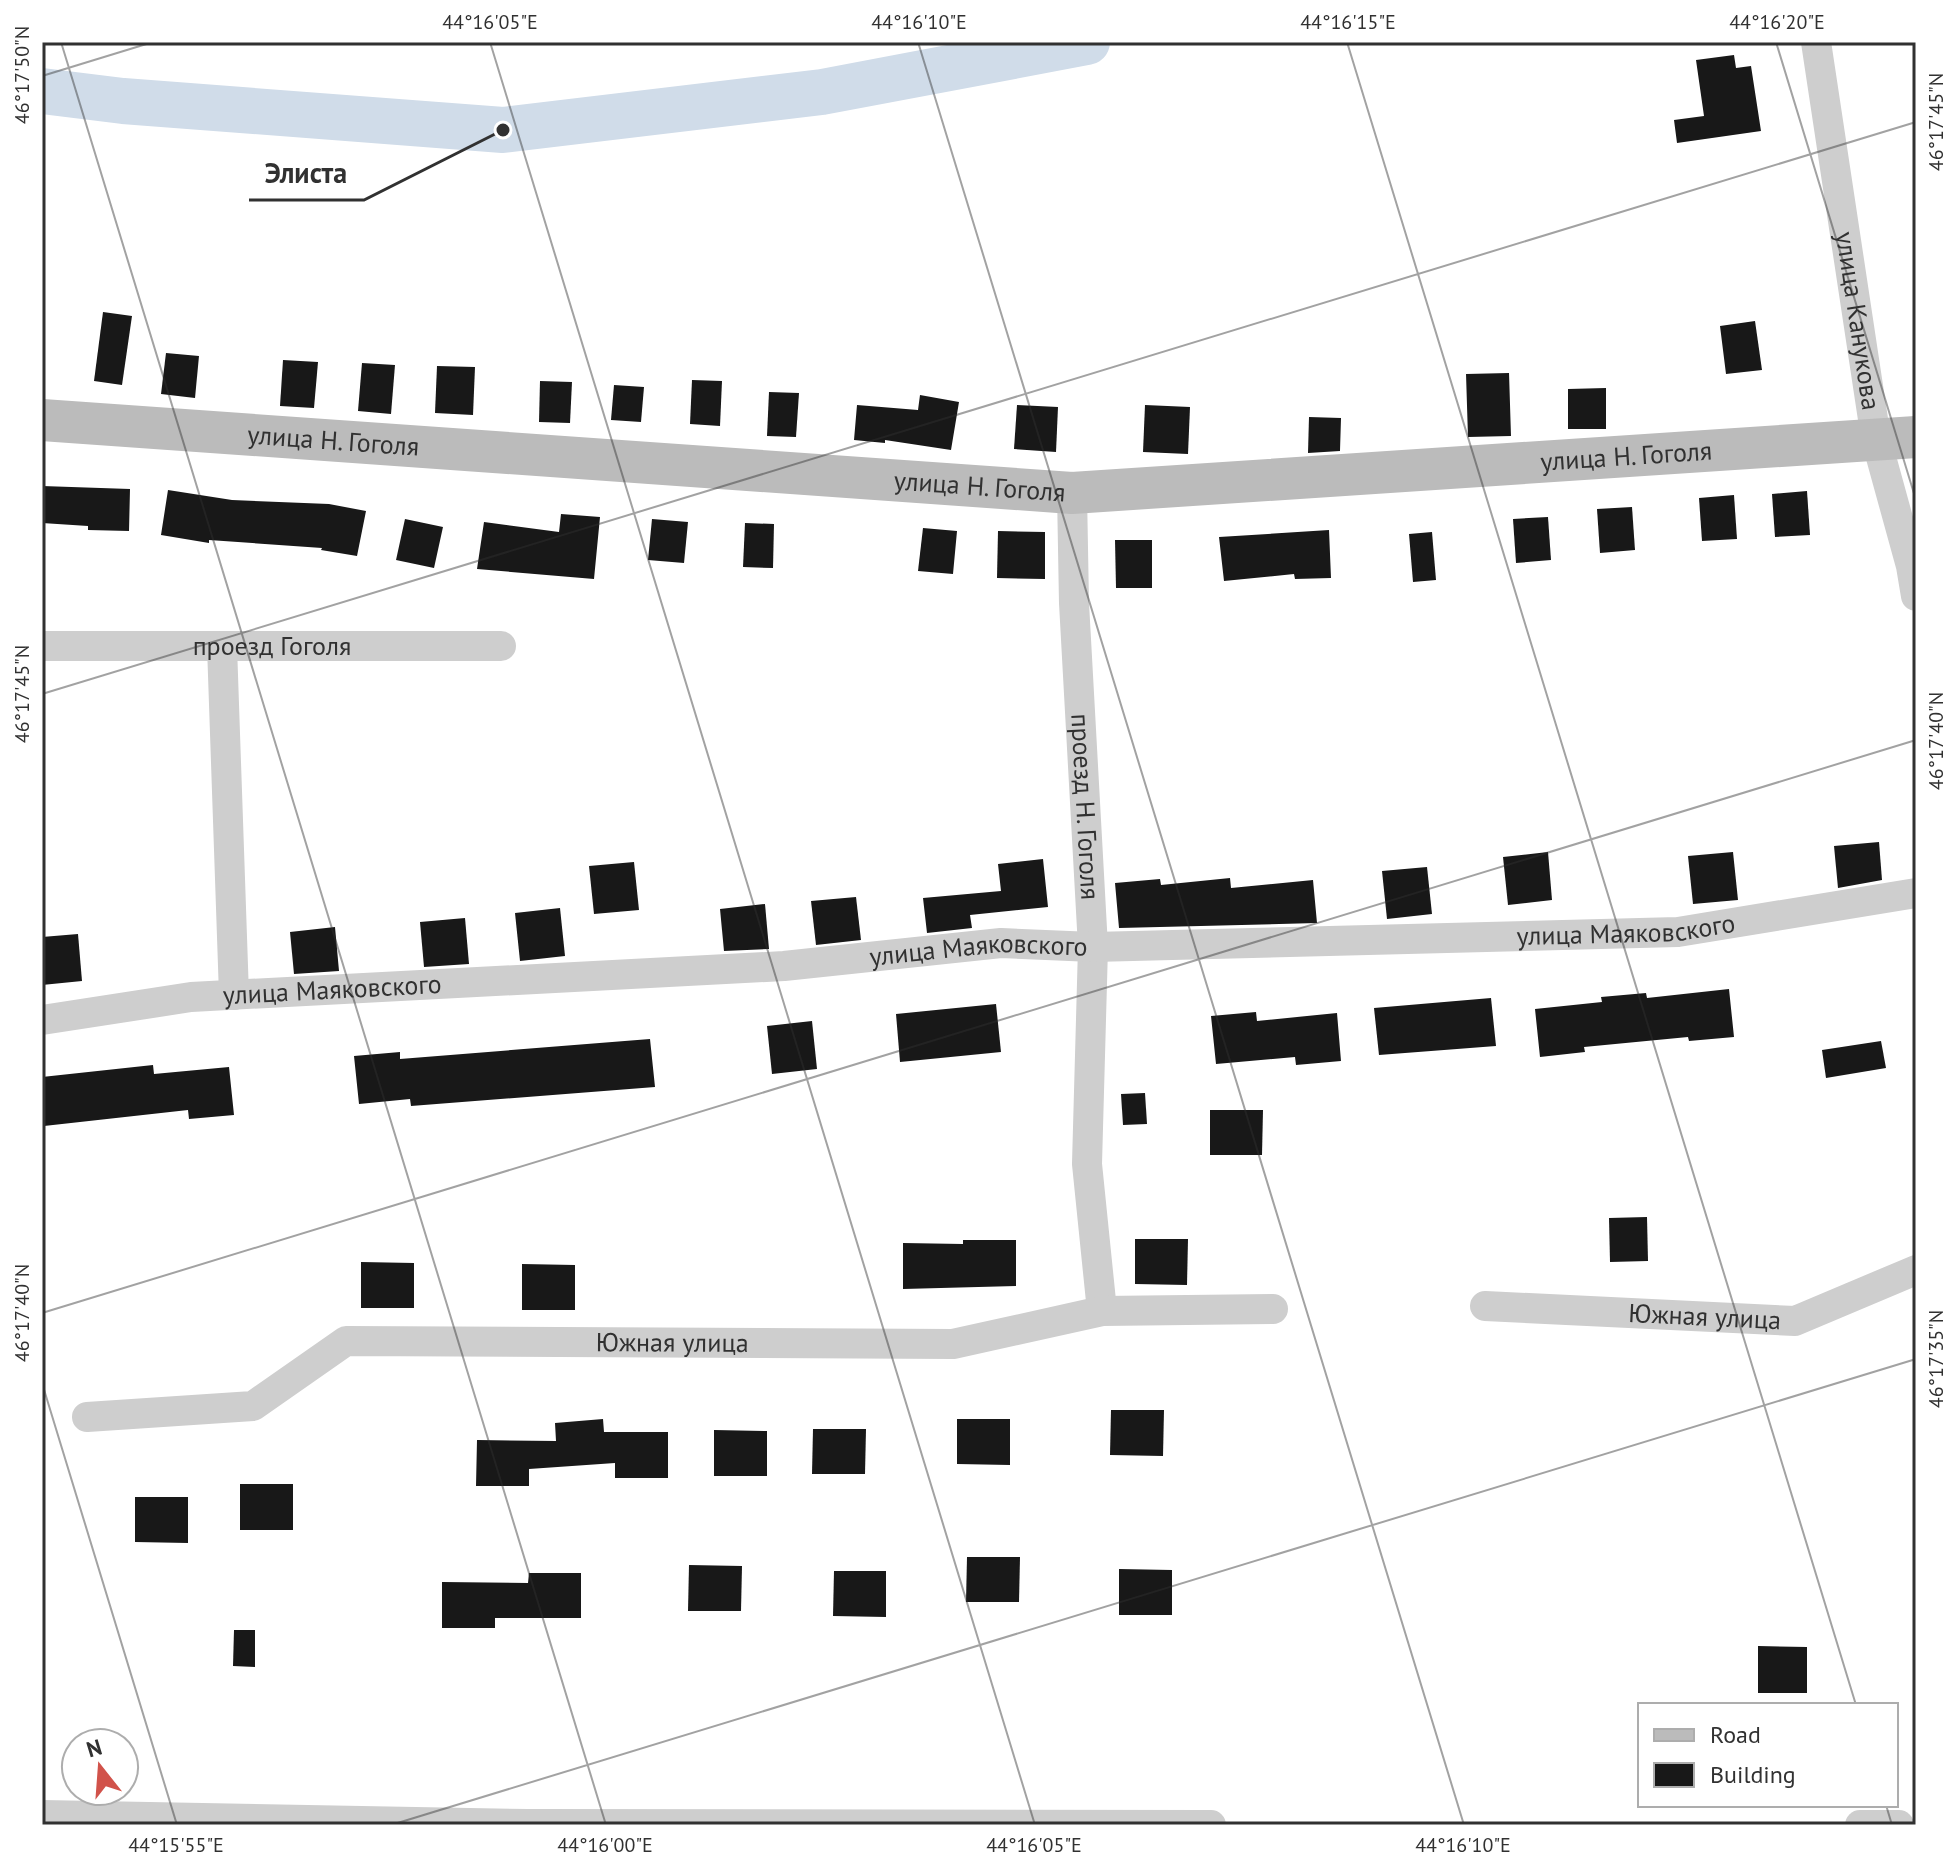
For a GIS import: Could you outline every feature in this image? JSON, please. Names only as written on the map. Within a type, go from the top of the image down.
[{"type":"street","name":"улица Канукова","points":[[1816,42],[1896,438],[1916,596]]},
{"type":"street","name":"улица Н. Гоголя","points":[[42,420],[1072,493],[1896,438]]},
{"type":"street","name":"проезд Н. Гоголя","points":[[1072,493],[1074,603],[1093,947],[1087,1164],[1102,1311]]},
{"type":"street","name":"проезд Гоголя","points":[[42,646],[501,646]]},
{"type":"street","points":[[222,646],[234,995]]},
{"type":"street","name":"улица Маяковского","points":[[42,1020],[191,997],[784,966],[1001,943],[1093,947],[1678,932],[1916,893]]},
{"type":"street","name":"Южная улица","points":[[1485,1306],[1795,1321],[1916,1270]]},
{"type":"street","name":"Южная улица","points":[[87,1417],[253,1406],[346,1341],[953,1344],[1102,1311],[1273,1309]]},
{"type":"street","points":[[42,1815],[528,1824],[1211,1825]]},
{"type":"street","points":[[1860,1825],[1899,1825]]},
{"type":"building","points":[[1734,55],[1736,68],[1751,66],[1761,131],[1677,143],[1674,120],[1704,116],[1696,60]]},
{"type":"building","points":[[103,312],[132,316],[122,385],[94,381]]},
{"type":"building","points":[[1755,321],[1762,370],[1726,374],[1720,326]]},
{"type":"building","points":[[166,353],[199,356],[195,398],[161,394]]},
{"type":"building","points":[[283,360],[318,362],[314,408],[280,406]]},
{"type":"building","points":[[362,363],[395,365],[391,414],[358,411]]},
{"type":"building","points":[[437,366],[475,367],[473,415],[435,413]]},
{"type":"building","points":[[1509,373],[1511,436],[1468,437],[1466,374]]},
{"type":"building","points":[[692,380],[722,381],[720,426],[690,424]]},
{"type":"building","points":[[540,381],[572,382],[570,423],[539,422]]},
{"type":"building","points":[[614,385],[644,387],[641,422],[611,420]]},
{"type":"building","points":[[1606,388],[1606,429],[1568,429],[1568,389]]},
{"type":"building","points":[[769,392],[799,393],[796,437],[767,436]]},
{"type":"building","points":[[920,395],[959,402],[951,450],[885,440],[885,443],[854,440],[857,405],[918,410]]},
{"type":"building","points":[[1017,405],[1058,407],[1056,452],[1014,449]]},
{"type":"building","points":[[1145,405],[1190,407],[1188,454],[1143,452]]},
{"type":"building","points":[[1309,417],[1341,418],[1340,451],[1308,453]]},
{"type":"building","points":[[42,486],[130,489],[129,531],[88,530],[88,526],[42,523]]},
{"type":"building","points":[[168,490],[232,500],[329,504],[366,511],[357,556],[322,548],[209,540],[209,543],[161,535]]},
{"type":"building","points":[[1807,491],[1810,535],[1775,537],[1772,494]]},
{"type":"building","points":[[1734,495],[1737,539],[1702,541],[1699,498]]},
{"type":"building","points":[[1632,507],[1635,550],[1600,553],[1597,509]]},
{"type":"building","points":[[561,514],[600,517],[594,579],[477,569],[484,522],[559,532]]},
{"type":"building","points":[[1548,517],[1551,560],[1516,563],[1513,519]]},
{"type":"building","points":[[405,519],[443,527],[434,568],[396,560]]},
{"type":"building","points":[[652,519],[688,522],[684,563],[648,560]]},
{"type":"building","points":[[745,523],[774,524],[773,568],[743,567]]},
{"type":"building","points":[[923,528],[957,531],[953,574],[918,571]]},
{"type":"building","points":[[1329,530],[1331,578],[1295,579],[1294,574],[1224,581],[1219,537]]},
{"type":"building","points":[[998,531],[1045,532],[1045,579],[997,578]]},
{"type":"building","points":[[1432,532],[1436,580],[1413,582],[1409,534]]},
{"type":"building","points":[[1115,540],[1152,540],[1152,588],[1116,588]]},
{"type":"building","points":[[1879,842],[1882,880],[1838,888],[1834,846]]},
{"type":"building","points":[[1548,852],[1552,900],[1508,905],[1503,857]]},
{"type":"building","points":[[1733,852],[1738,900],[1693,904],[1688,856]]},
{"type":"building","points":[[1043,859],[1048,907],[970,915],[972,928],[927,933],[923,898],[1001,891],[998,864]]},
{"type":"building","points":[[634,862],[639,910],[594,914],[589,866]]},
{"type":"building","points":[[1427,867],[1432,914],[1387,919],[1382,871]]},
{"type":"building","points":[[1230,878],[1231,888],[1313,880],[1317,923],[1119,928],[1115,883],[1160,879],[1161,885]]},
{"type":"building","points":[[856,897],[861,940],[816,945],[811,901]]},
{"type":"building","points":[[765,904],[769,949],[724,951],[720,909]]},
{"type":"building","points":[[560,908],[565,956],[520,961],[515,913]]},
{"type":"building","points":[[465,918],[469,964],[424,967],[420,922]]},
{"type":"building","points":[[335,927],[339,971],[294,974],[290,932]]},
{"type":"building","points":[[78,934],[82,981],[42,985],[42,937]]},
{"type":"building","points":[[1729,989],[1734,1037],[1689,1041],[1688,1037],[1584,1047],[1585,1052],[1540,1057],[1535,1009],[1602,1002],[1601,997],[1646,993],[1647,998]]},
{"type":"building","points":[[1491,998],[1496,1046],[1379,1055],[1374,1008]]},
{"type":"building","points":[[996,1004],[1001,1052],[900,1062],[896,1014]]},
{"type":"building","points":[[1256,1012],[1257,1021],[1337,1013],[1341,1061],[1296,1065],[1295,1057],[1216,1064],[1211,1016]]},
{"type":"building","points":[[812,1021],[817,1069],[772,1074],[767,1026]]},
{"type":"building","points":[[650,1039],[655,1087],[411,1106],[410,1099],[359,1104],[354,1056],[400,1052],[400,1059]]},
{"type":"building","points":[[1881,1041],[1886,1068],[1826,1078],[1822,1050]]},
{"type":"building","points":[[153,1065],[154,1074],[229,1067],[234,1115],[189,1119],[188,1110],[44,1126],[42,1077]]},
{"type":"building","points":[[1145,1093],[1147,1124],[1123,1125],[1121,1094]]},
{"type":"building","points":[[1210,1110],[1263,1110],[1262,1155],[1210,1155]]},
{"type":"building","points":[[1647,1217],[1648,1261],[1610,1262],[1609,1218]]},
{"type":"building","points":[[1135,1239],[1188,1239],[1187,1285],[1135,1284]]},
{"type":"building","points":[[963,1240],[1016,1240],[1016,1286],[903,1289],[903,1243],[963,1244]]},
{"type":"building","points":[[361,1262],[414,1263],[414,1308],[361,1308]]},
{"type":"building","points":[[522,1264],[575,1265],[575,1310],[522,1310]]},
{"type":"building","points":[[1111,1410],[1164,1410],[1163,1456],[1110,1455]]},
{"type":"building","points":[[603,1419],[604,1432],[668,1432],[668,1478],[615,1478],[615,1463],[529,1469],[529,1486],[476,1486],[477,1440],[556,1441],[555,1423]]},
{"type":"building","points":[[957,1419],[1010,1419],[1010,1465],[957,1464]]},
{"type":"building","points":[[813,1429],[866,1429],[865,1474],[812,1474]]},
{"type":"building","points":[[714,1430],[767,1431],[767,1476],[714,1476]]},
{"type":"building","points":[[240,1484],[293,1484],[293,1530],[240,1530]]},
{"type":"building","points":[[135,1497],[188,1497],[188,1543],[135,1542]]},
{"type":"building","points":[[967,1557],[1020,1557],[1019,1602],[966,1602]]},
{"type":"building","points":[[689,1565],[742,1566],[741,1611],[688,1611]]},
{"type":"building","points":[[1119,1569],[1172,1570],[1172,1615],[1119,1615]]},
{"type":"building","points":[[834,1571],[886,1571],[886,1617],[833,1616]]},
{"type":"building","points":[[529,1573],[581,1573],[581,1618],[495,1618],[495,1628],[442,1628],[442,1582],[528,1583]]},
{"type":"building","points":[[234,1630],[255,1630],[255,1667],[233,1666]]},
{"type":"building","points":[[1758,1646],[1807,1647],[1807,1693],[1758,1693]]},
{"type":"waterway","points":[[42,91],[123,101],[503,130],[822,92],[1087,42]]},
{"type":"place","name":"Элиста","points":[[503,130]]}]
